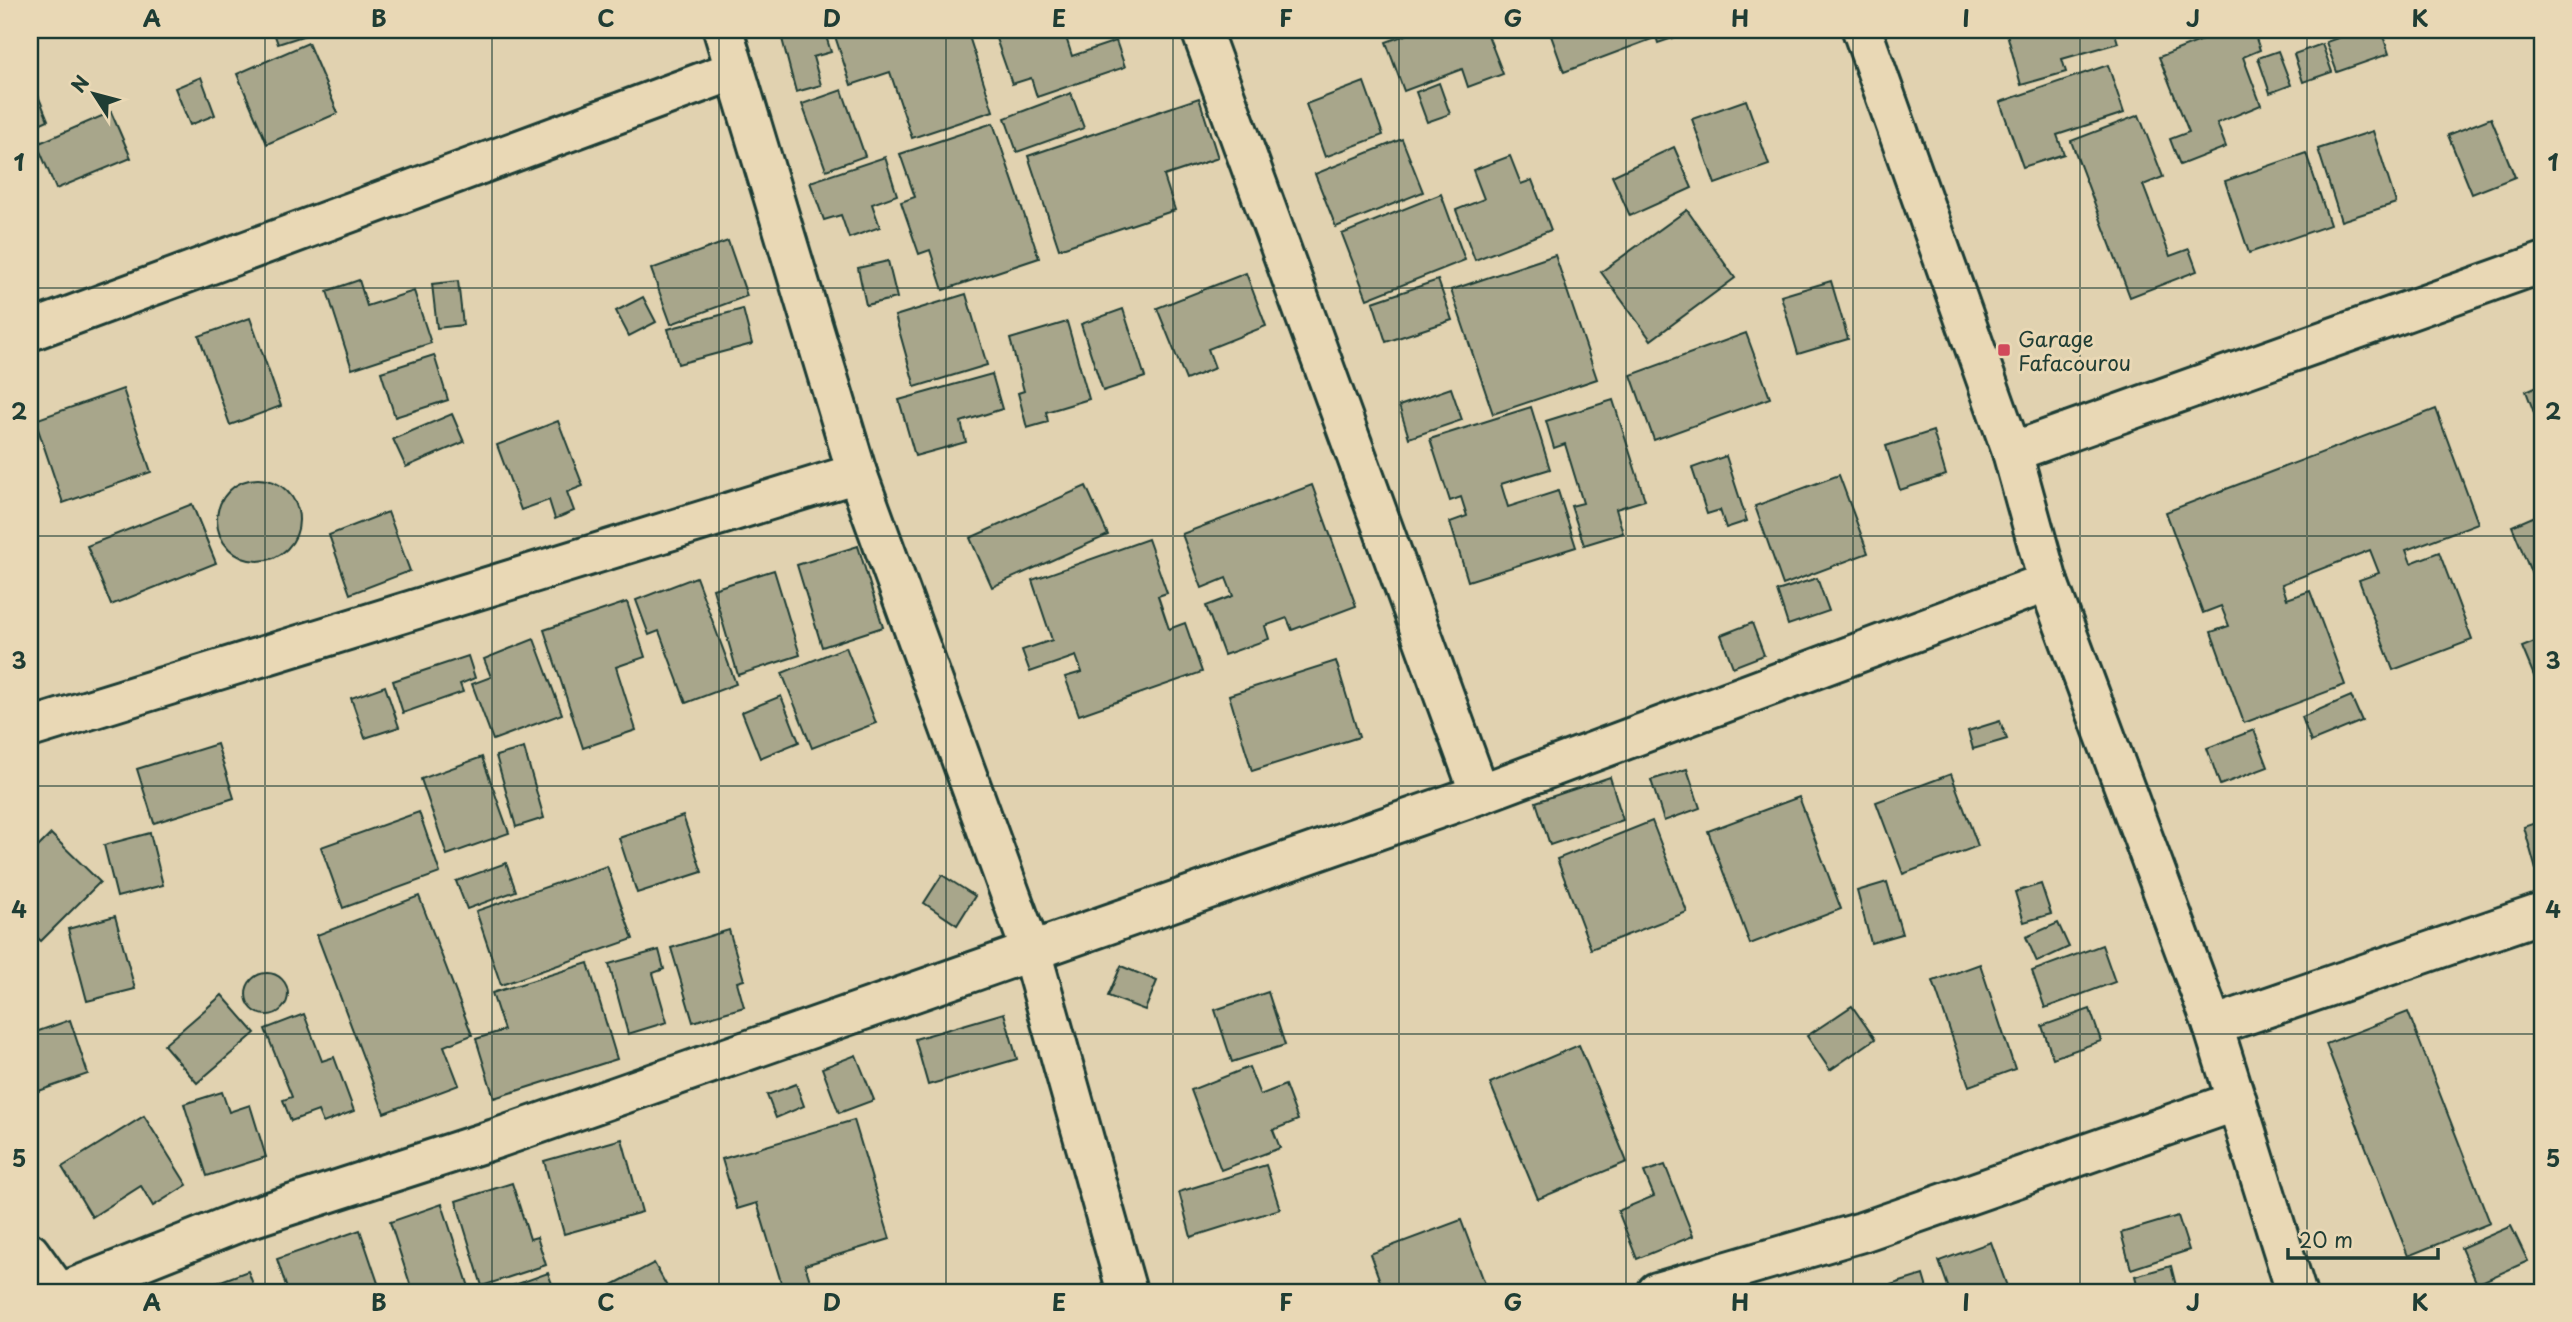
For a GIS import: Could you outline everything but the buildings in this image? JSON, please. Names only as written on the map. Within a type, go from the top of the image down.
[{"type":"street","points":[[723,30],[857,473],[1031,951],[1127,1292]]},
{"type":"street","points":[[1201,30],[1480,794]]},
{"type":"street","points":[[1863,30],[2012,452],[2048,582],[2213,1026],[2296,1292]]},
{"type":"street","points":[[30,331],[735,70]]},
{"type":"street","points":[[2012,452],[2542,263]]},
{"type":"street","points":[[30,728],[857,473]]},
{"type":"street","points":[[30,1253],[60,1292],[244,1220],[495,1139],[1480,794],[2048,582]]},
{"type":"street","points":[[2213,1026],[2542,912]]},
{"type":"street","points":[[1657,1292],[1862,1232],[2236,1101]]},
{"type":"place","name":"Garage Fafacourou","points":[[2004,350]]}]
